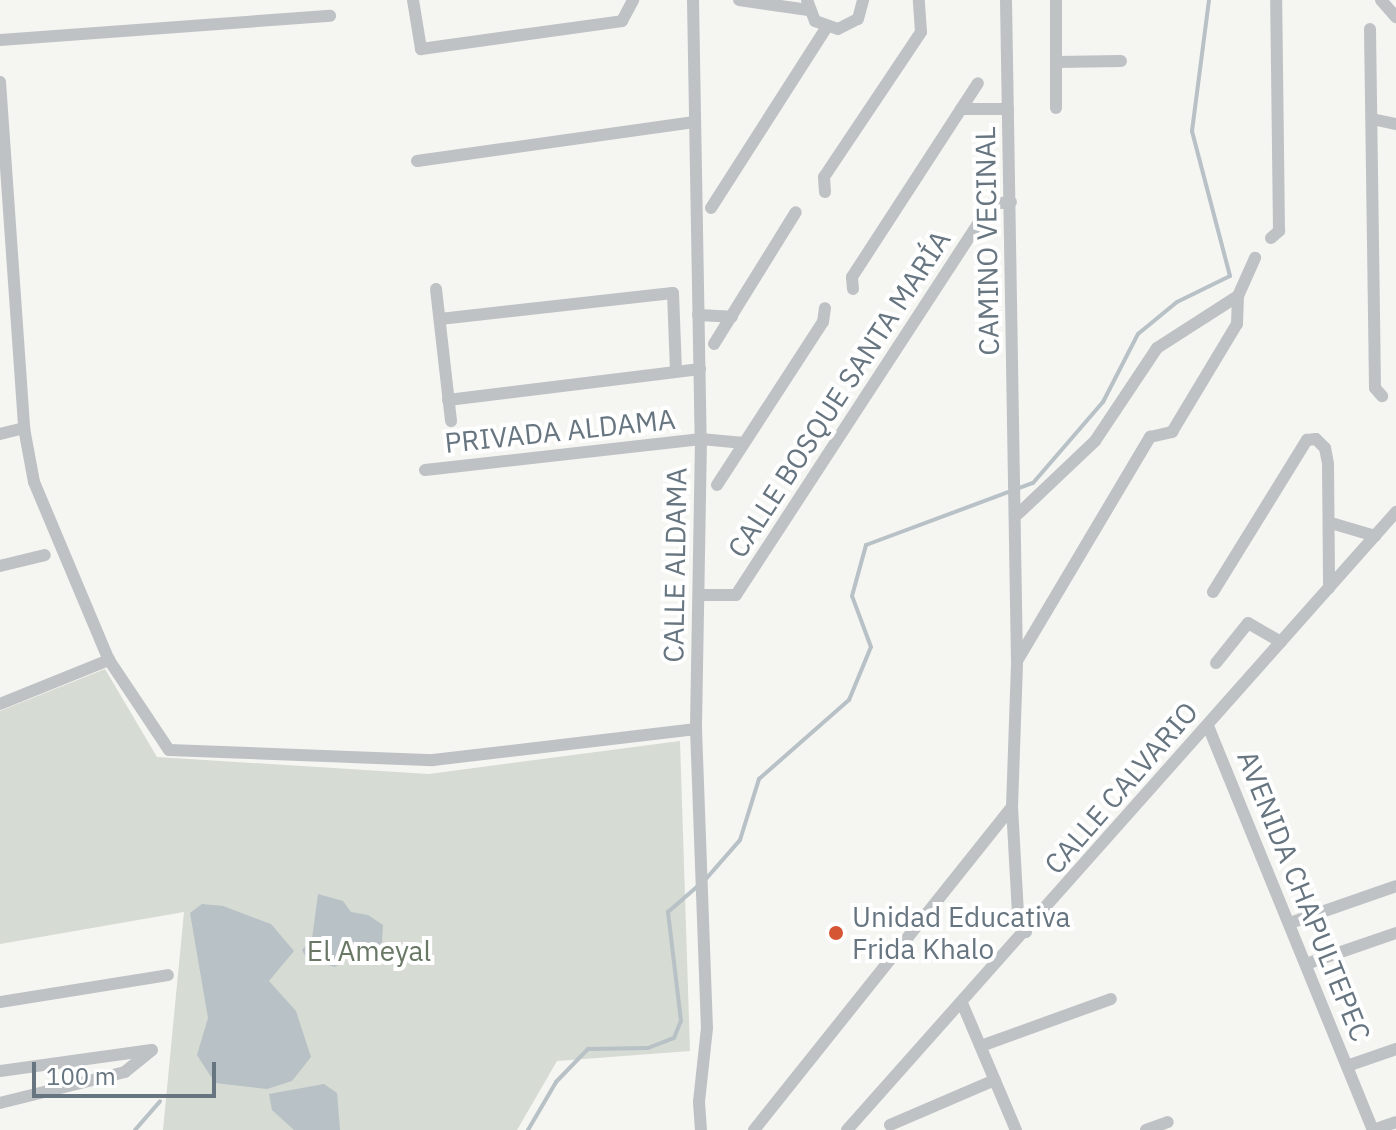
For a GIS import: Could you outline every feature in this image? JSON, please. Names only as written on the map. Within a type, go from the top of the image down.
[{"type":"street","points":[[413,0],[421,49],[622,21],[633,0]]},
{"type":"street","name":"CALLE ALDAMA","points":[[693,0],[690,123],[698,315],[688,370],[701,439],[696,729],[707,1028],[699,1102],[701,1130]]},
{"type":"street","points":[[739,0],[807,5],[824,33]]},
{"type":"street","points":[[711,208],[824,33],[849,26],[858,19],[863,0]]},
{"type":"street","points":[[825,192],[824,177],[921,32],[919,0]]},
{"type":"street","name":"CAMINO VECINAL","points":[[1006,0],[1018,514]]},
{"type":"street","points":[[1056,0],[1056,108]]},
{"type":"street","points":[[1271,238],[1279,231],[1276,0]]},
{"type":"street","points":[[1387,1],[1396,17]]},
{"type":"street","points":[[0,40],[330,16]]},
{"type":"street","points":[[1370,29],[1375,388],[1382,396]]},
{"type":"street","points":[[1056,62],[1121,61]]},
{"type":"street","points":[[0,82],[24,428],[48,518],[79,578],[109,660],[158,740],[169,750],[188,754],[433,760],[696,729]]},
{"type":"street","points":[[853,289],[852,277],[978,83]]},
{"type":"street","points":[[961,109],[1008,109]]},
{"type":"street","points":[[1372,119],[1396,124]]},
{"type":"street","points":[[417,161],[690,123]]},
{"type":"street","name":"CALLE BOSQUE SANTA MARÍA","points":[[699,595],[736,595],[991,204],[1011,202]]},
{"type":"street","points":[[714,344],[796,212]]},
{"type":"street","points":[[1017,661],[1150,437],[1172,432],[1237,324],[1238,296],[1255,258]]},
{"type":"street","points":[[436,289],[451,421]]},
{"type":"street","points":[[440,319],[673,293],[688,370],[448,400]]},
{"type":"street","points":[[1026,932],[1018,914],[1012,807],[1018,514],[1095,441],[1157,348],[1238,296]]},
{"type":"street","points":[[717,485],[823,322],[825,308]]},
{"type":"street","points":[[698,315],[732,317]]},
{"type":"street","points":[[0,434],[24,428]]},
{"type":"street","name":"PRIVADA ALDAMA","points":[[425,470],[701,439],[744,443]]},
{"type":"street","points":[[1213,592],[1307,440],[1316,439],[1325,448],[1331,523],[1329,588]]},
{"type":"street","name":"CALLE CALVARIO","points":[[847,1130],[1396,512]]},
{"type":"street","points":[[1331,523],[1375,536]]},
{"type":"street","points":[[0,566],[45,555]]},
{"type":"street","points":[[1216,663],[1248,623],[1281,642]]},
{"type":"street","points":[[0,704],[109,660]]},
{"type":"street","name":"AVENIDA CHAPULTEPEC","points":[[1208,726],[1373,1130]]},
{"type":"street","points":[[754,1130],[1012,807]]},
{"type":"street","points":[[1290,923],[1396,886]]},
{"type":"street","points":[[1306,964],[1396,933]]},
{"type":"street","points":[[0,1002],[168,975]]},
{"type":"street","points":[[981,1046],[1111,999]]},
{"type":"street","points":[[962,1003],[1016,1130]]},
{"type":"street","points":[[1347,1066],[1396,1049]]},
{"type":"street","points":[[0,1071],[152,1050],[125,1072],[0,1103]]},
{"type":"street","points":[[890,1125],[995,1080]]},
{"type":"street","points":[[1146,1130],[1168,1122]]},
{"type":"street","points":[[1373,1130],[1396,1122]]},
{"type":"green space","name":"El Ameyal","points":[[105,669],[157,757],[429,774],[680,741],[690,1051],[557,1061],[517,1130],[163,1130],[184,912],[0,944],[0,711]]},
{"type":"shaded area","points":[[318,894],[343,901],[351,912],[368,915],[383,925],[382,942],[370,955],[351,955],[335,967],[307,959],[302,950],[312,939]]},
{"type":"shaded area","points":[[202,904],[223,906],[271,924],[294,951],[269,981],[296,1011],[311,1057],[292,1081],[267,1089],[215,1083],[197,1055],[208,1018],[190,913]]},
{"type":"shaded area","points":[[324,1084],[337,1093],[340,1130],[294,1130],[272,1110],[269,1094]]},
{"type":"waterway","points":[[705,880],[740,840],[759,779],[849,700],[871,647],[852,596],[866,545],[1033,483],[1103,402],[1138,334],[1177,302],[1230,276],[1192,131],[1209,0]]},
{"type":"waterway","points":[[528,1130],[556,1082],[588,1049],[648,1048],[674,1038],[681,1021],[668,912],[698,886]]},
{"type":"waterway","points":[[135,1130],[160,1101]]},
{"type":"place","name":"Unidad Educativa Frida Khalo","points":[[836,933]]}]
